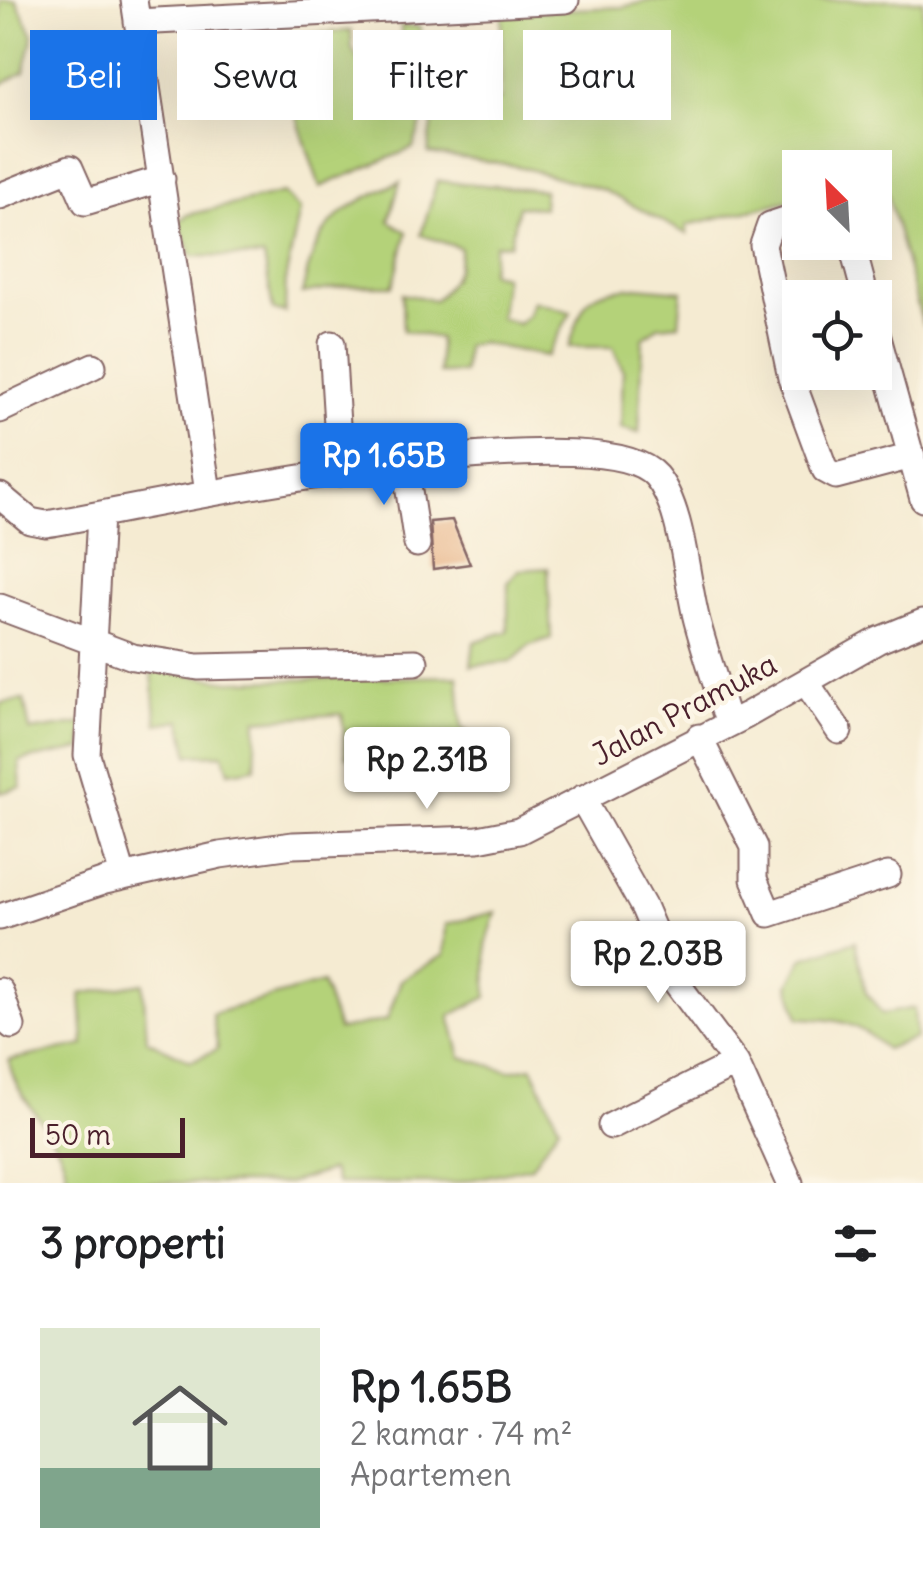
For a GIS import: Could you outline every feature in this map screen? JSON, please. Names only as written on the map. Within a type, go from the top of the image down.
[{"type":"street","points":[[208,492],[135,11],[566,0]]},
{"type":"street","points":[[0,196],[70,168],[85,202],[162,179]]},
{"type":"street","points":[[782,222],[770,226],[763,245],[792,378],[825,470],[836,476],[912,456]]},
{"type":"street","points":[[332,344],[340,473]]},
{"type":"street","points":[[0,410],[93,366]]},
{"type":"street","points":[[892,386],[923,498]]},
{"type":"street","points":[[0,496],[19,514],[40,524],[208,492],[484,456],[582,452],[628,458],[653,472],[668,494],[697,621],[728,722]]},
{"type":"street","points":[[406,465],[416,544]]},
{"type":"street","points":[[100,515],[88,755],[123,876]]},
{"type":"street","points":[[0,607],[92,629],[132,657],[198,666],[415,662]]},
{"type":"street","name":"Jalan Pramuka","points":[[0,917],[123,876],[293,845],[498,837],[806,682],[878,640],[923,622]]},
{"type":"street","points":[[806,682],[839,732]]},
{"type":"street","points":[[699,737],[754,848],[754,880],[767,913],[888,874]]},
{"type":"street","points":[[582,798],[644,908],[675,981],[736,1063],[790,1183]]},
{"type":"street","points":[[0,991],[12,1026]]},
{"type":"street","points":[[611,1126],[736,1063]]},
{"type":"green space","points":[[0,0],[16,0],[31,30],[30,47],[24,72],[0,85]]},
{"type":"green space","points":[[652,0],[923,0],[923,326],[892,211],[892,150],[782,150],[782,202],[687,225],[687,234],[603,190],[517,166],[428,153],[433,120],[503,120],[502,12],[623,7]]},
{"type":"green space","points":[[401,25],[420,30],[401,30]]},
{"type":"green space","points":[[351,30],[353,120],[422,120],[413,148],[320,187],[298,120],[333,120],[333,32]]},
{"type":"green space","points":[[437,181],[544,190],[543,208],[518,206],[510,244],[495,245],[490,272],[504,276],[500,318],[518,324],[528,315],[533,301],[571,312],[547,356],[480,343],[466,346],[463,373],[439,373],[439,338],[403,331],[402,294],[435,300],[450,283],[459,263],[460,248],[421,235]]},
{"type":"green space","points":[[400,182],[389,221],[407,232],[393,286],[346,286],[302,294],[314,250],[332,222],[359,201]]},
{"type":"green space","points":[[283,193],[300,210],[286,276],[285,313],[273,310],[264,257],[192,256],[178,222],[187,215]]},
{"type":"green space","points":[[637,287],[682,291],[679,324],[658,326],[643,338],[639,433],[621,428],[623,370],[613,347],[569,347],[589,300],[606,291]]},
{"type":"green space","points":[[548,568],[551,638],[530,645],[511,662],[471,666],[474,642],[508,631],[508,583],[519,570]]},
{"type":"green space","points":[[157,670],[230,681],[458,676],[462,728],[479,741],[482,777],[442,771],[415,776],[414,754],[346,757],[342,714],[257,720],[255,768],[229,772],[223,754],[189,755],[181,720],[157,724],[152,674]]},
{"type":"green space","points":[[24,700],[30,731],[84,723],[82,749],[19,761],[21,787],[0,793],[0,703]]},
{"type":"green space","points":[[496,912],[486,946],[487,997],[450,1016],[461,1057],[509,1071],[532,1067],[559,1126],[531,1167],[455,1183],[337,1183],[332,1170],[288,1183],[67,1183],[59,1150],[13,1076],[9,1060],[84,1045],[81,994],[143,983],[147,1040],[191,1061],[218,1049],[212,1014],[322,983],[338,1030],[387,1020],[401,980],[444,955],[446,924]]},
{"type":"green space","points":[[855,941],[866,992],[882,1014],[914,1008],[916,1038],[885,1049],[866,1032],[846,1023],[799,1018],[789,985],[803,958]]},
{"type":"building","points":[[452,520],[470,564],[433,569],[430,522]]}]
